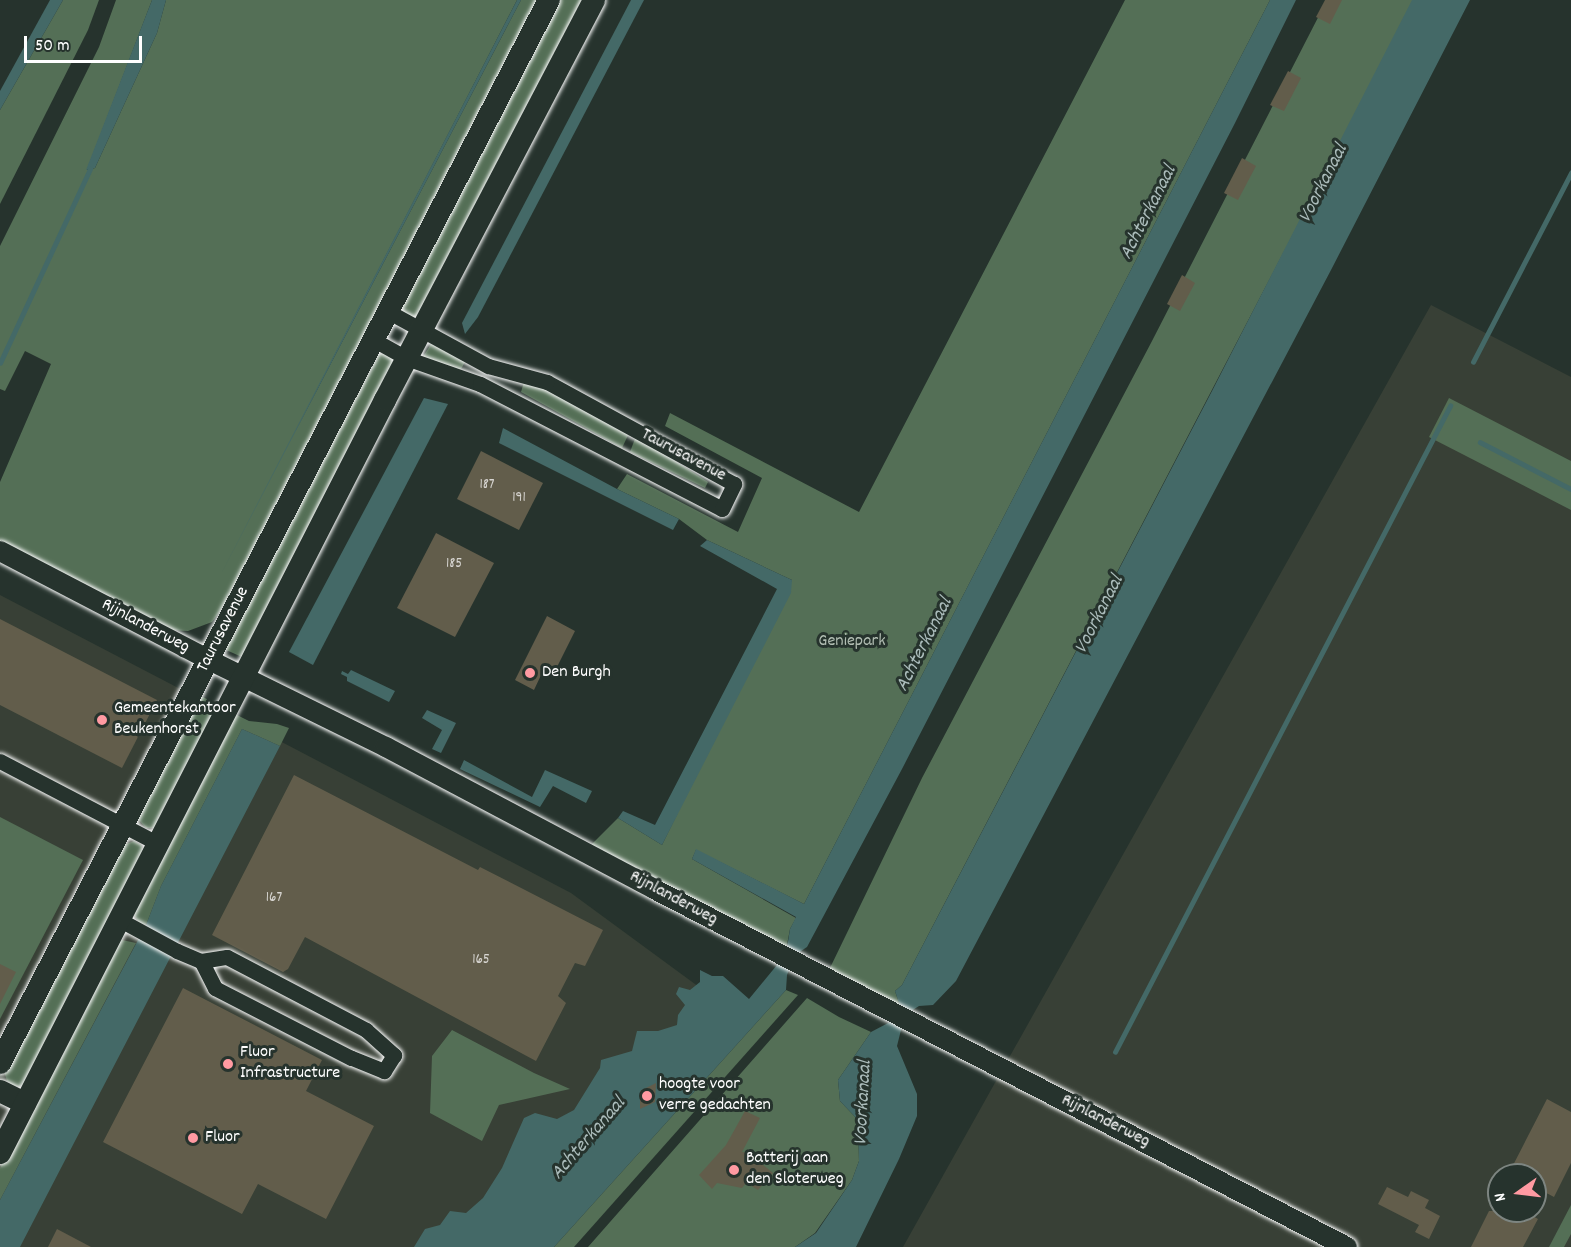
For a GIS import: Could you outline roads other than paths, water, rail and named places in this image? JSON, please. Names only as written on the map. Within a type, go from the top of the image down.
[{"type":"main road","name":"Taurusavenue","points":[[0,1064],[549,0]]},
{"type":"main road","points":[[0,1153],[25,1103],[129,925],[159,843],[406,358],[594,0]]},
{"type":"main road","points":[[0,1090],[25,1103]]},
{"type":"street","name":"Taurusavenue","points":[[374,340],[406,358],[480,384],[722,509],[734,483],[547,382],[489,366],[389,312]]},
{"type":"street","name":"Rijnlanderweg","points":[[0,551],[209,660],[437,774],[913,1024],[1347,1247]]},
{"type":"street","points":[[0,761],[159,843]]},
{"type":"street","points":[[129,925],[201,961],[227,957],[366,1030],[394,1055],[384,1071],[351,1058],[215,988],[201,961]]},
{"type":"water","points":[[50,0],[63,0],[0,110],[0,91]]},
{"type":"water","points":[[152,0],[166,0],[157,33],[95,168],[86,170]]},
{"type":"water","points":[[517,0],[521,0],[220,576]]},
{"type":"water","points":[[631,0],[644,0],[478,317],[465,334],[462,323]]},
{"type":"water","name":"Achterkanaal","points":[[1270,0],[1296,0],[902,769],[807,947],[795,955],[787,975],[786,990],[554,1247],[414,1247],[425,1229],[440,1225],[450,1211],[466,1213],[483,1198],[502,1168],[524,1118],[535,1113],[557,1119],[574,1110],[600,1068],[601,1060],[632,1051],[637,1031],[658,1031],[677,1025],[678,1015],[685,1005],[676,994],[679,987],[690,990],[700,982],[700,970],[712,976],[723,976],[749,999],[786,954],[790,929],[796,917],[692,859],[696,849],[804,904]]},
{"type":"water","name":"Voorkanaal","points":[[1412,0],[1470,0],[1331,270],[956,981],[933,1005],[919,1006],[908,1013],[897,1046],[917,1094],[917,1116],[899,1159],[856,1247],[795,1247],[816,1233],[852,1180],[859,1161],[858,1120],[840,1101],[838,1080],[871,1032],[890,1022],[901,1009],[895,991],[902,985],[1212,391]]},
{"type":"water","points":[[424,398],[448,404],[313,665],[289,652]]},
{"type":"water","points":[[503,428],[617,489],[679,519],[673,530],[499,443]]},
{"type":"water","points":[[707,540],[792,580],[791,593],[662,845],[618,818],[623,811],[655,825],[777,589],[700,546]]},
{"type":"water","points":[[351,670],[395,691],[389,702],[347,681],[347,677],[341,674],[342,671],[348,674]]},
{"type":"water","points":[[427,710],[456,723],[441,753],[432,749],[442,730],[422,718]]},
{"type":"water","points":[[242,729],[280,746],[20,1247],[0,1247],[0,1200],[146,925],[161,886]]},
{"type":"water","points":[[464,760],[532,797],[545,770],[592,791],[586,803],[553,786],[540,807],[460,769]]},
{"type":"waterway","points":[[0,363],[90,169]]},
{"type":"waterway","points":[[1473,362],[1571,173]]},
{"type":"waterway","points":[[1115,1052],[1450,406]]},
{"type":"waterway","points":[[1480,442],[1571,489]]},
{"type":"place","name":"Den Burgh","points":[[530,673]]},
{"type":"place","name":"Gemeentekantoor Beukenhorst","points":[[102,720]]},
{"type":"place","name":"Fluor Infrastructure","points":[[228,1064]]},
{"type":"place","name":"hoogte voor verre gedachten","points":[[647,1096]]},
{"type":"place","name":"Fluor","points":[[193,1138]]},
{"type":"place","name":"Batterij aan den Sloterweg","points":[[734,1170]]},
{"type":"park label","name":"Geniepark","points":[[852,642]]}]
